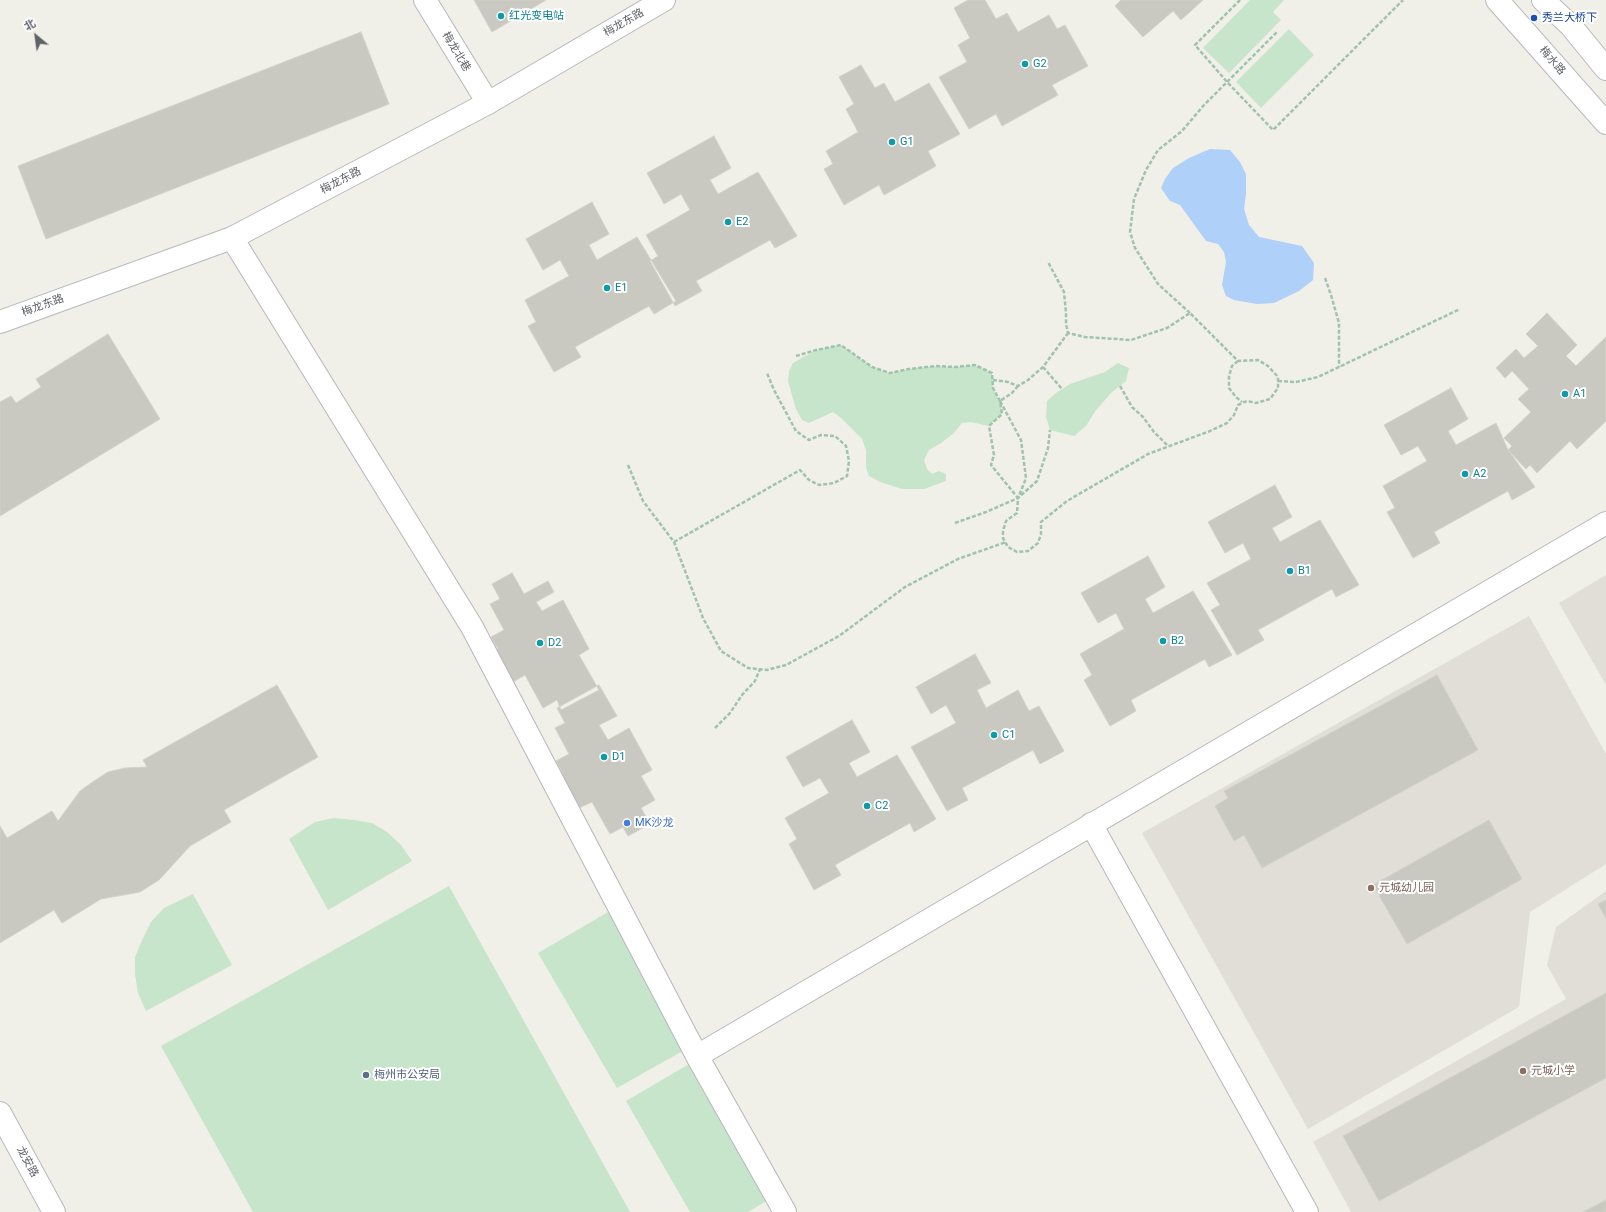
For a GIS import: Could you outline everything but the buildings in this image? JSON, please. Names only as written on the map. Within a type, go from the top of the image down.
[{"type":"street","name":"梅龙北巷","points":[[425,0],[488,103]]},
{"type":"street","name":"梅龙东路","points":[[0,322],[232,238],[488,103],[664,0]]},
{"type":"street","name":"梅水路","points":[[1497,0],[1606,123]]},
{"type":"street","points":[[1543,0],[1571,26],[1606,69]]},
{"type":"street","points":[[232,238],[472,627],[697,1056],[785,1212]]},
{"type":"street","points":[[697,1056],[1606,523]]},
{"type":"street","points":[[1091,824],[1307,1212]]},
{"type":"street","name":"龙安路","points":[[0,1113],[54,1212]]},
{"type":"path","points":[[1240,0],[1195,45],[1273,130],[1403,0]]},
{"type":"path","points":[[1238,361],[1158,284],[1135,248],[1130,232],[1134,199],[1146,170],[1158,150],[1182,131],[1204,106],[1277,32]]},
{"type":"path","points":[[1000,401],[1043,367],[1068,333],[1064,292],[1048,262]]},
{"type":"path","points":[[1325,278],[1338,323],[1339,367]]},
{"type":"path","points":[[1278,381],[1296,382],[1318,377],[1460,309]]},
{"type":"path","points":[[1068,333],[1085,337],[1131,340],[1167,328],[1190,314]]},
{"type":"path","points":[[796,356],[841,345],[872,368],[890,373],[936,366],[955,367],[975,365],[992,373],[993,388],[1021,440],[1026,478],[1018,498],[1017,513],[1006,521],[1002,531],[1008,547],[1017,552],[1028,551],[1038,543],[1041,534],[1041,522],[1067,501],[1148,454],[1210,431],[1227,423],[1234,415],[1238,404],[1242,403],[1248,400],[1256,403],[1270,399],[1278,388],[1278,377],[1268,366],[1258,360],[1238,361],[1232,366],[1229,376],[1229,388],[1242,403]]},
{"type":"path","points":[[1043,367],[1062,389]]},
{"type":"path","points":[[674,542],[800,470],[809,480],[819,485],[834,483],[847,476],[849,461],[846,446],[835,436],[821,434],[809,440],[796,431],[774,390],[768,373]]},
{"type":"path","points":[[992,380],[1008,382],[1018,386]]},
{"type":"path","points":[[1120,386],[1132,407],[1143,417],[1154,432],[1168,446]]},
{"type":"path","points":[[1000,401],[1002,414],[989,426],[994,455],[991,465],[1018,498]]},
{"type":"path","points":[[954,523],[986,512],[1018,498],[1037,481],[1048,448],[1050,430]]},
{"type":"path","points":[[628,465],[643,501],[674,542],[703,618],[721,651],[748,668],[767,670],[786,665],[839,636],[905,587],[958,559],[1006,542]]},
{"type":"path","points":[[715,728],[730,714],[742,695],[755,681],[760,669]]},
{"type":"shaded area","points":[[1606,575],[1606,685],[1559,603]]},
{"type":"shaded area","name":"元城幼儿园","points":[[1529,616],[1606,754],[1606,864],[1530,912],[1519,1007],[1308,1129],[1142,833]]},
{"type":"shaded area","name":"元城小学","points":[[1606,891],[1606,1212],[1351,1212],[1313,1142],[1566,999],[1547,965],[1556,927]]},
{"type":"green space","points":[[1250,0],[1284,0],[1273,12],[1281,20],[1229,73],[1203,48]]},
{"type":"green space","points":[[1289,29],[1314,55],[1261,108],[1236,82]]},
{"type":"green space","points":[[841,345],[872,367],[890,373],[936,366],[955,367],[975,365],[992,373],[993,388],[1000,401],[1002,414],[989,426],[971,422],[962,423],[954,433],[929,450],[924,460],[927,469],[932,474],[939,471],[946,474],[946,481],[924,489],[902,489],[880,482],[869,476],[866,467],[866,450],[862,439],[841,418],[833,412],[809,423],[802,420],[796,409],[788,381],[789,371],[793,363],[816,350]]},
{"type":"green space","points":[[1118,363],[1129,368],[1126,381],[1112,392],[1096,410],[1086,426],[1074,436],[1050,430],[1046,417],[1047,401],[1070,384],[1105,372]]},
{"type":"green space","points":[[334,818],[372,823],[387,832],[401,845],[412,861],[328,910],[289,839],[315,822]]},
{"type":"green space","points":[[449,886],[630,1212],[253,1212],[161,1046]]},
{"type":"green space","points":[[193,894],[232,965],[146,1011],[138,993],[135,974],[135,957],[151,922],[164,908]]},
{"type":"green space","points":[[608,912],[688,1048],[617,1088],[538,953]]},
{"type":"green space","points":[[696,1060],[775,1196],[748,1212],[690,1212],[626,1101]]},
{"type":"water","points":[[1210,149],[1230,150],[1240,162],[1246,174],[1244,209],[1249,225],[1259,237],[1302,246],[1314,263],[1313,280],[1299,291],[1274,303],[1257,304],[1234,300],[1226,296],[1222,285],[1226,262],[1224,252],[1218,244],[1206,241],[1180,205],[1170,201],[1161,188],[1165,179],[1173,168],[1189,158]]},
{"type":"place","name":"红光变电站","points":[[501,16]]},
{"type":"place","name":"秀兰大桥下","points":[[1534,18]]},
{"type":"place","name":"G2","points":[[1025,64]]},
{"type":"place","name":"G1","points":[[892,142]]},
{"type":"place","name":"E2","points":[[728,222]]},
{"type":"place","name":"E1","points":[[607,288]]},
{"type":"place","name":"A1","points":[[1565,394]]},
{"type":"place","name":"A2","points":[[1465,474]]},
{"type":"place","name":"B1","points":[[1290,571]]},
{"type":"place","name":"B2","points":[[1163,641]]},
{"type":"place","name":"D2","points":[[540,643]]},
{"type":"place","name":"C1","points":[[994,735]]},
{"type":"place","name":"D1","points":[[604,757]]},
{"type":"place","name":"C2","points":[[867,806]]},
{"type":"place","name":"MK沙龙","points":[[627,823]]},
{"type":"place","name":"元城幼儿园","points":[[1371,888]]},
{"type":"place","name":"元城小学","points":[[1523,1071]]},
{"type":"place","name":"梅州市公安局","points":[[366,1075]]}]
